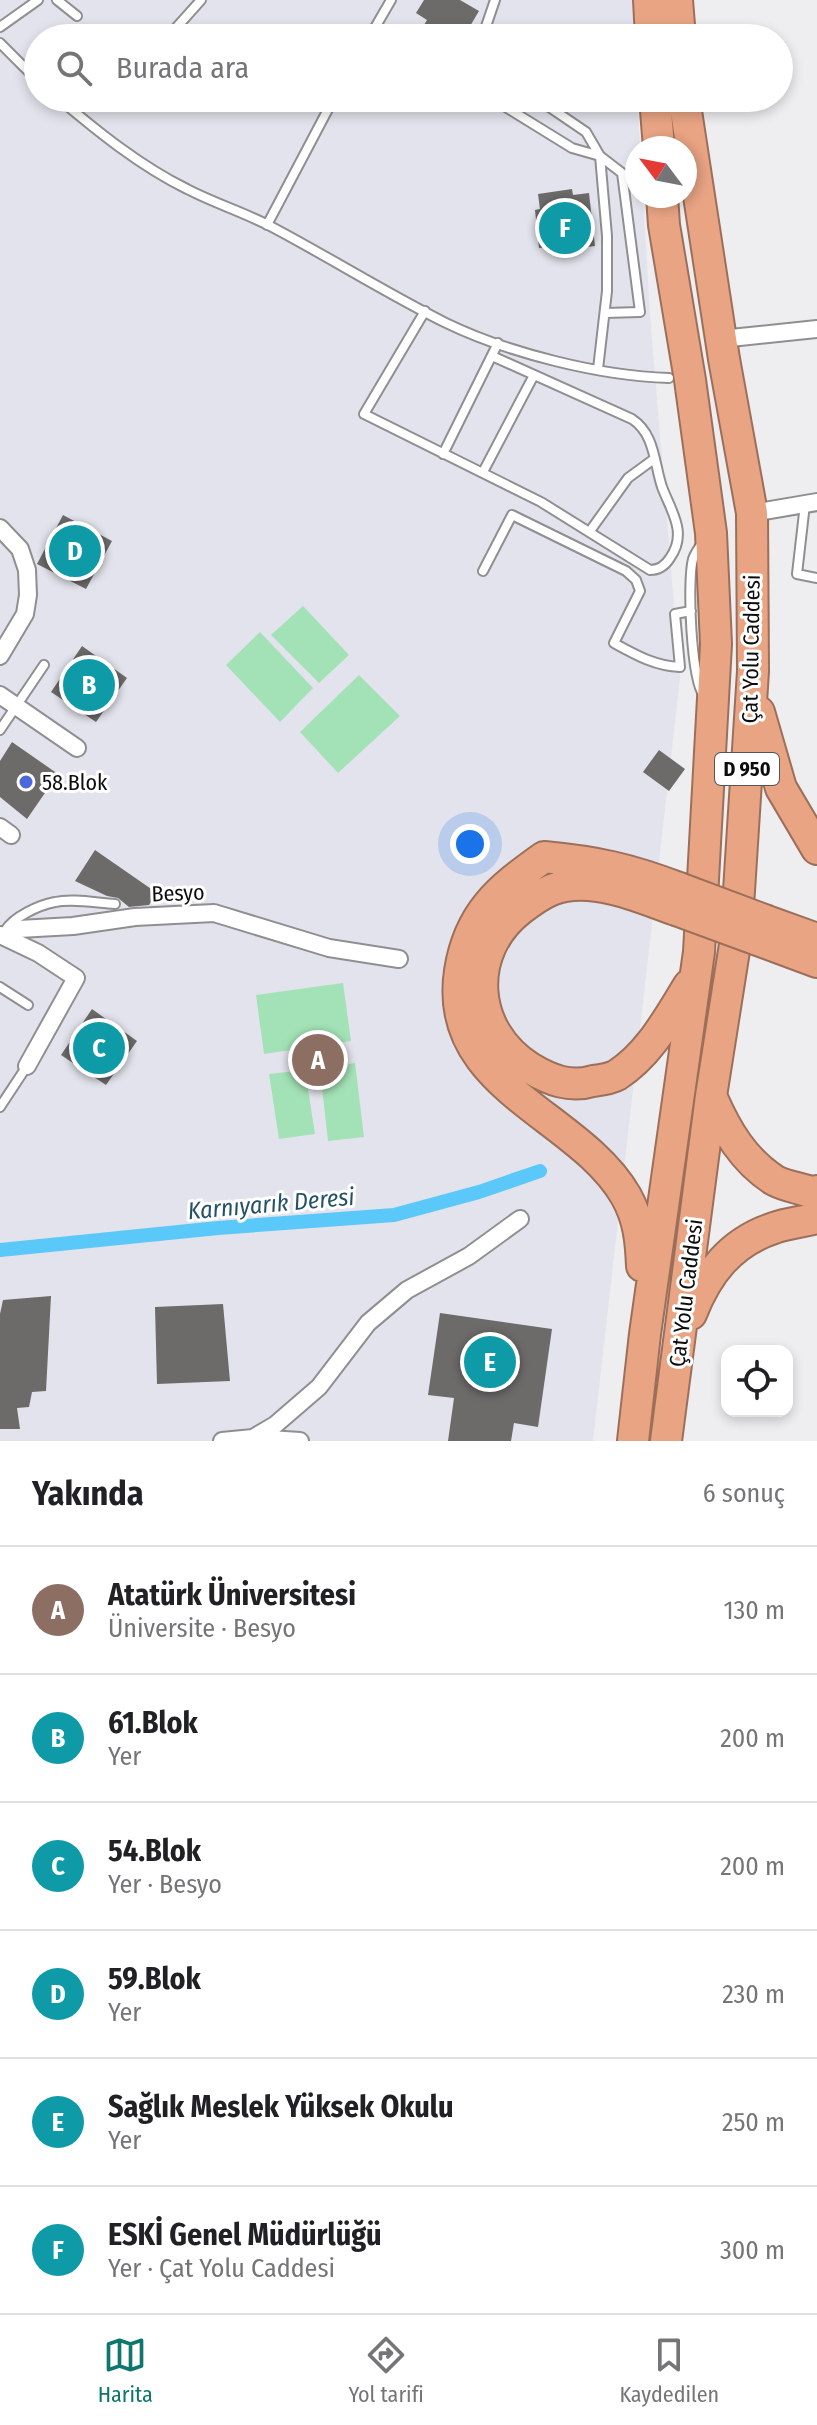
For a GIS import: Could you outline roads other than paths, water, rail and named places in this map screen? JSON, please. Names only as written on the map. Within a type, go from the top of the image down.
[{"type":"highway","points":[[649,0],[650,24]]},
{"type":"highway","points":[[677,0],[679,24]]},
{"type":"highway","points":[[656,112],[658,136]]},
{"type":"highway","name":"Çat Yolu Caddesi","points":[[666,1441],[711,1096],[736,938],[753,671],[752,513],[686,112]]},
{"type":"highway","name":"Çat Yolu Caddesi","points":[[633,1441],[703,892],[716,644],[711,533],[663,208]]},
{"type":"highway","points":[[753,671],[760,725],[781,788],[817,849]]},
{"type":"highway","points":[[645,1334],[640,1230],[626,1196],[601,1164],[529,1108],[472,1049],[457,998],[466,943],[479,914],[514,878],[544,857],[597,862],[639,872],[677,899]]},
{"type":"highway","points":[[694,976],[655,1040],[616,1076],[580,1085],[549,1080],[520,1061],[497,1038],[483,1005],[484,961],[506,920],[544,891],[566,886],[589,885],[677,899],[761,930],[817,956]]},
{"type":"highway","points":[[711,1096],[729,1137],[753,1162],[775,1181],[817,1191]]},
{"type":"highway","points":[[679,1342],[701,1288],[723,1256],[752,1237],[776,1227],[817,1218]]},
{"type":"street","points":[[721,339],[817,329]]},
{"type":"street","points":[[752,513],[811,503]]},
{"type":"street","points":[[0,528],[20,549],[27,570],[28,595],[25,614],[0,656]]},
{"type":"street","points":[[0,695],[77,748]]},
{"type":"street","name":"Besyo","points":[[1,936],[19,929],[73,926],[135,917],[214,913],[329,948],[399,959]]},
{"type":"street","points":[[1,936],[38,953],[76,978],[27,1066]]},
{"type":"street","points":[[253,1438],[275,1425],[319,1387],[368,1323],[407,1290],[469,1256],[520,1219]]},
{"type":"street","points":[[222,1441],[253,1438],[300,1441]]},
{"type":"lane","points":[[0,27],[38,0]]},
{"type":"lane","points":[[57,0],[77,16]]},
{"type":"lane","points":[[180,24],[201,0]]},
{"type":"lane","points":[[377,24],[391,0]]},
{"type":"lane","points":[[487,24],[495,0]]},
{"type":"lane","points":[[0,43],[24,67]]},
{"type":"lane","points":[[76,112],[114,142],[186,189],[267,225],[448,323],[498,343],[598,369],[637,377],[669,378]]},
{"type":"lane","points":[[267,225],[327,112]]},
{"type":"lane","points":[[514,112],[572,148],[600,156],[622,173],[640,312],[605,313]]},
{"type":"lane","points":[[557,112],[586,132],[600,156],[607,236],[607,291],[598,369]]},
{"type":"lane","points":[[425,311],[364,414],[483,472],[590,531],[650,570],[664,565],[675,550],[679,531],[647,434],[638,424],[492,356]]},
{"type":"lane","points":[[443,454],[498,343]]},
{"type":"lane","points":[[483,472],[534,375]]},
{"type":"lane","points":[[590,531],[628,478],[654,459]]},
{"type":"lane","points":[[811,503],[797,574],[817,578]]},
{"type":"lane","points":[[483,571],[512,515],[632,575],[640,591],[614,643],[643,659],[662,666],[680,667],[675,614],[691,611]]},
{"type":"lane","points":[[711,533],[692,562],[691,611],[697,683],[704,696],[713,703]]},
{"type":"lane","points":[[0,730],[44,665]]},
{"type":"lane","points":[[1,936],[9,924],[56,902],[115,904]]},
{"type":"lane","points":[[0,987],[28,1005]]},
{"type":"lane","points":[[0,1107],[27,1066]]},
{"type":"waterway","name":"Karnıyarık Deresi","points":[[0,1250],[218,1228],[394,1215],[479,1192],[540,1171]]},
{"type":"place","name":"ESKİ Genel Müdürlüğü","points":[[565,228]]},
{"type":"place","name":"59.Blok","points":[[75,551]]},
{"type":"place","name":"61.Blok","points":[[89,685]]},
{"type":"place","name":"58.Blok","points":[[26,782]]},
{"type":"place","name":"54.Blok","points":[[99,1048]]},
{"type":"place","name":"Atatürk Üniversitesi","points":[[318,1060]]},
{"type":"place","name":"Sağlık Meslek Yüksek Okulu","points":[[490,1362]]}]
